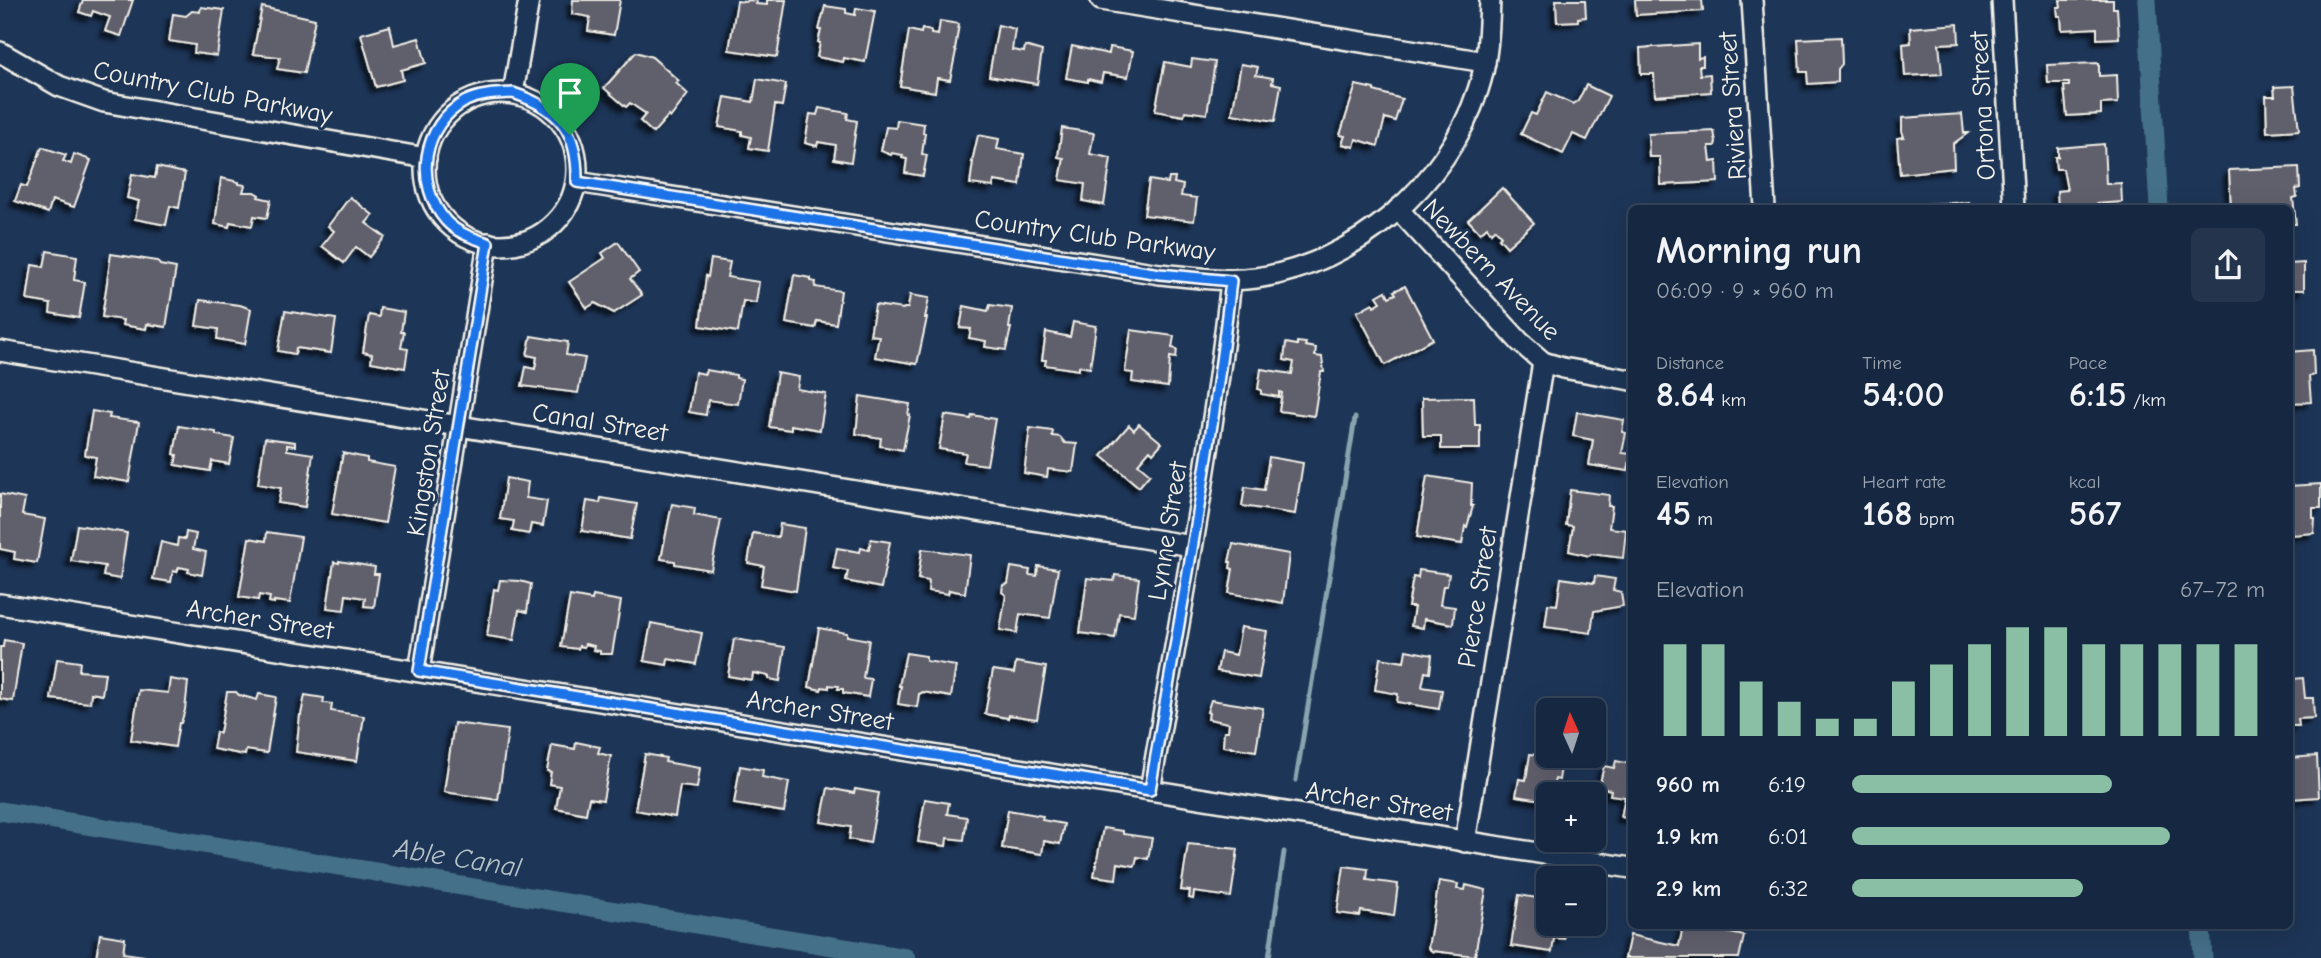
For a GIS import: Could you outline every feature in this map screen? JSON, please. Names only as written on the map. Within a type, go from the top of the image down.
[{"type":"street","points":[[513,93],[529,0]]},
{"type":"street","points":[[1101,0],[1485,62]]},
{"type":"street","name":"Country Club Parkway","points":[[577,182],[1160,274],[1231,281],[1258,278],[1312,262],[1362,236],[1420,189],[1454,141],[1478,90],[1485,62],[1490,0]]},
{"type":"street","name":"Riviera Street","points":[[1752,0],[1765,205]]},
{"type":"street","name":"Ortona Street","points":[[2002,0],[2014,205]]},
{"type":"street","name":"Country Club Parkway","points":[[0,52],[59,86],[104,102],[426,158]]},
{"type":"street","points":[[513,93],[536,101],[556,115],[570,135],[577,158],[577,182],[569,205],[554,223],[535,237],[512,244],[488,243],[466,236],[447,222],[434,204],[426,182],[426,158],[433,136],[446,116],[466,101],[489,94],[513,93]]},
{"type":"street","name":"Newbern Avenue","points":[[1398,209],[1520,342],[1544,362],[1628,379]]},
{"type":"street","name":"Kingston Street","points":[[419,671],[488,243]]},
{"type":"street","name":"Lynne Street","points":[[1150,790],[1192,546],[1231,281]]},
{"type":"street","name":"Canal Street","points":[[0,351],[1192,546]]},
{"type":"street","name":"Pierce Street","points":[[1465,842],[1544,362]]},
{"type":"street","name":"Archer Street","points":[[0,604],[1628,868]]},
{"type":"building","points":[[83,0],[133,0],[121,36],[105,31],[110,17],[93,11],[91,16],[79,12]]},
{"type":"building","points":[[573,0],[620,0],[614,35],[588,31],[590,17],[572,14]]},
{"type":"building","points":[[747,0],[767,5],[767,0],[786,0],[777,57],[729,50],[737,1]]},
{"type":"building","points":[[1556,0],[1585,0],[1586,17],[1578,18],[1578,21],[1557,22]]},
{"type":"building","points":[[1635,0],[1702,0],[1703,11],[1636,15]]},
{"type":"building","points":[[2060,0],[2113,0],[2113,8],[2117,8],[2119,38],[2097,39],[2097,28],[2062,30],[2057,7],[2061,7]]},
{"type":"building","points":[[825,6],[846,9],[846,13],[855,15],[856,8],[875,11],[865,62],[844,58],[843,62],[817,57],[819,30]]},
{"type":"building","points":[[201,7],[224,10],[217,56],[194,53],[195,45],[169,41],[173,14],[186,16],[192,11],[200,12]]},
{"type":"building","points":[[262,7],[315,19],[304,73],[277,69],[280,57],[253,54]]},
{"type":"building","points":[[940,21],[959,24],[950,80],[937,78],[935,92],[900,86],[909,30],[921,33],[922,29],[938,35]]},
{"type":"building","points":[[1958,24],[1959,43],[1939,44],[1942,74],[1905,76],[1903,44],[1911,43],[1910,28]]},
{"type":"building","points":[[998,25],[1015,29],[1012,50],[1024,52],[1025,46],[1042,51],[1037,84],[989,76]]},
{"type":"building","points":[[390,26],[394,45],[419,38],[426,63],[401,70],[403,80],[376,87],[361,34]]},
{"type":"building","points":[[1841,37],[1842,64],[1838,69],[1838,82],[1808,84],[1807,72],[1800,72],[1798,39]]},
{"type":"building","points":[[1698,44],[1698,58],[1703,57],[1703,66],[1699,66],[1700,75],[1710,74],[1711,92],[1655,96],[1654,74],[1641,74],[1640,48]]},
{"type":"building","points":[[1072,46],[1109,54],[1110,47],[1133,51],[1128,77],[1103,73],[1101,82],[1066,78]]},
{"type":"building","points":[[636,52],[652,57],[679,81],[676,83],[688,94],[670,118],[668,116],[653,133],[640,121],[646,114],[630,103],[626,107],[604,88]]},
{"type":"building","points":[[1192,59],[1215,62],[1207,114],[1185,111],[1184,116],[1155,111],[1165,62],[1191,67]]},
{"type":"building","points":[[2099,63],[2099,76],[2117,75],[2118,103],[2101,104],[2101,114],[2067,116],[2064,86],[2069,86],[2069,83],[2048,83],[2047,65]]},
{"type":"building","points":[[1241,64],[1258,67],[1256,75],[1273,78],[1272,83],[1281,85],[1275,121],[1232,114]]},
{"type":"building","points":[[757,79],[786,84],[782,106],[775,105],[768,151],[749,148],[751,137],[742,135],[742,131],[719,127],[725,97],[753,102]]},
{"type":"building","points":[[1356,85],[1402,99],[1395,121],[1385,118],[1378,146],[1356,139],[1354,147],[1342,144],[1345,136],[1340,135]]},
{"type":"building","points":[[1586,85],[1609,96],[1587,140],[1573,134],[1563,154],[1521,134],[1531,113],[1536,115],[1547,92],[1573,104],[1578,101]]},
{"type":"building","points":[[2294,86],[2299,130],[2267,132],[2266,96],[2275,96],[2274,87]]},
{"type":"building","points":[[819,108],[848,113],[847,119],[857,121],[851,162],[834,159],[836,145],[818,142],[817,146],[805,143],[810,114],[817,115]]},
{"type":"building","points":[[1962,114],[1964,133],[1968,133],[1953,144],[1954,168],[1900,174],[1897,138],[1904,137],[1902,118]]},
{"type":"building","points":[[897,120],[924,124],[922,154],[927,155],[923,176],[905,173],[907,159],[902,158],[903,155],[891,155],[881,151],[886,127],[896,128]]},
{"type":"building","points":[[1062,128],[1094,133],[1090,154],[1111,158],[1104,205],[1083,201],[1085,184],[1060,180],[1064,158],[1058,157]]},
{"type":"building","points":[[1714,131],[1715,146],[1709,146],[1711,162],[1717,161],[1718,182],[1661,185],[1660,157],[1649,157],[1648,134]]},
{"type":"building","points":[[978,135],[999,139],[997,149],[1024,154],[1020,185],[994,181],[993,187],[970,184]]},
{"type":"building","points":[[2104,144],[2106,184],[2121,183],[2122,202],[2058,205],[2057,191],[2067,190],[2063,169],[2056,169],[2055,157],[2058,157],[2058,148]]},
{"type":"building","points":[[42,147],[66,155],[63,161],[71,164],[74,154],[91,160],[74,207],[52,200],[48,213],[15,201],[21,185],[27,187]]},
{"type":"building","points":[[157,167],[185,173],[179,208],[170,206],[166,225],[135,219],[139,201],[127,198],[132,174],[155,178]]},
{"type":"building","points":[[2299,167],[2300,188],[2296,189],[2297,197],[2293,198],[2296,224],[2293,224],[2293,205],[2231,205],[2229,170]]},
{"type":"building","points":[[221,178],[245,185],[243,192],[254,192],[258,197],[271,200],[267,218],[254,216],[252,226],[230,222],[229,227],[215,224]]},
{"type":"building","points":[[1169,178],[1175,178],[1174,183],[1183,185],[1181,196],[1197,198],[1194,221],[1144,215],[1149,180],[1168,183]]},
{"type":"building","points":[[1502,188],[1534,223],[1507,247],[1495,229],[1491,233],[1487,227],[1480,233],[1468,220]]},
{"type":"building","points":[[350,197],[373,215],[366,223],[385,237],[369,257],[356,247],[344,263],[322,246],[334,231],[328,226]]},
{"type":"building","points":[[1969,202],[1969,205],[1926,204]]},
{"type":"building","points":[[618,242],[639,272],[630,279],[642,295],[614,313],[595,303],[587,308],[569,282],[605,258],[602,253]]},
{"type":"building","points":[[47,251],[77,256],[74,280],[85,282],[79,318],[50,313],[51,304],[27,300],[32,265],[44,267]]},
{"type":"building","points":[[111,254],[157,261],[160,265],[176,268],[166,327],[147,324],[146,329],[122,325],[123,320],[102,317]]},
{"type":"building","points":[[711,259],[730,262],[727,277],[759,282],[756,303],[743,301],[738,332],[700,326],[706,276],[708,277]]},
{"type":"building","points":[[2304,263],[2304,290],[2293,290],[2293,264]]},
{"type":"building","points":[[794,275],[811,278],[811,281],[816,282],[815,287],[841,291],[836,324],[817,321],[815,328],[786,323]]},
{"type":"building","points":[[1405,286],[1433,339],[1385,365],[1357,312],[1373,303],[1374,306],[1381,302],[1377,296],[1386,291],[1389,297],[1396,294],[1394,291]]},
{"type":"building","points":[[910,295],[929,298],[917,364],[875,357],[879,336],[870,335],[875,305],[908,308]]},
{"type":"building","points":[[200,300],[251,309],[245,344],[217,339],[218,329],[196,326]]},
{"type":"building","points":[[990,305],[1012,308],[1006,350],[985,347],[986,341],[969,338],[971,329],[960,328],[964,306],[988,311]]},
{"type":"building","points":[[380,308],[404,312],[401,348],[408,349],[405,368],[371,362],[372,354],[363,352],[369,315],[379,317]]},
{"type":"building","points":[[285,311],[336,319],[331,353],[296,348],[295,354],[278,351]]},
{"type":"building","points":[[1073,322],[1096,326],[1090,368],[1079,366],[1079,370],[1045,365],[1046,360],[1042,360],[1046,332],[1070,337]]},
{"type":"building","points":[[1131,330],[1174,336],[1172,348],[1177,349],[1176,358],[1170,357],[1168,387],[1132,382],[1133,373],[1125,372]]},
{"type":"building","points":[[531,336],[568,342],[566,355],[585,358],[578,393],[522,386],[526,367],[535,369],[537,357],[527,355]]},
{"type":"building","points":[[1297,342],[1316,348],[1315,356],[1322,357],[1324,372],[1321,372],[1314,416],[1279,411],[1282,393],[1279,392],[1279,397],[1261,394],[1258,389],[1261,369],[1292,374],[1294,362],[1284,360],[1286,343],[1297,345]]},
{"type":"building","points":[[2313,350],[2314,375],[2309,376],[2311,402],[2293,403],[2293,352]]},
{"type":"building","points":[[706,370],[736,375],[736,378],[742,379],[738,404],[708,400],[706,415],[689,412],[695,372],[705,374]]},
{"type":"building","points":[[777,373],[799,377],[797,389],[826,394],[820,430],[791,425],[791,430],[769,427]]},
{"type":"building","points":[[860,396],[910,404],[903,450],[880,446],[881,438],[856,434]]},
{"type":"building","points":[[1474,397],[1475,425],[1480,425],[1480,449],[1441,449],[1441,436],[1423,436],[1422,398]]},
{"type":"building","points":[[92,411],[110,414],[109,418],[139,422],[129,482],[93,476],[96,457],[85,455]]},
{"type":"building","points":[[1577,412],[1624,420],[1622,432],[1626,433],[1622,453],[1628,454],[1628,471],[1589,465],[1593,440],[1573,436]]},
{"type":"building","points":[[945,415],[971,419],[972,415],[995,419],[987,465],[964,462],[966,453],[939,449]]},
{"type":"building","points":[[1139,424],[1162,443],[1153,453],[1150,450],[1138,464],[1150,474],[1139,487],[1102,456],[1129,425],[1134,430]]},
{"type":"building","points":[[179,426],[234,438],[229,464],[212,461],[210,471],[175,465],[177,455],[174,454]]},
{"type":"building","points":[[1030,428],[1053,431],[1052,436],[1060,437],[1065,443],[1077,444],[1073,472],[1048,469],[1047,477],[1024,473]]},
{"type":"building","points":[[265,438],[295,442],[295,446],[287,445],[287,450],[313,454],[305,507],[278,503],[281,488],[258,484]]},
{"type":"building","points":[[343,453],[367,458],[367,462],[395,467],[385,523],[332,514]]},
{"type":"building","points":[[1269,457],[1303,463],[1295,514],[1242,506],[1245,487],[1264,490]]},
{"type":"building","points":[[1427,476],[1472,483],[1473,506],[1467,527],[1465,526],[1462,544],[1417,537]]},
{"type":"building","points":[[506,478],[528,482],[526,498],[547,501],[543,526],[531,524],[529,534],[512,531],[514,521],[500,519]]},
{"type":"building","points":[[2321,484],[2321,508],[2313,508],[2314,533],[2293,535],[2293,486]]},
{"type":"building","points":[[1570,490],[1609,495],[1608,506],[1612,506],[1609,528],[1626,530],[1623,558],[1591,554],[1589,556],[1569,551],[1573,526],[1566,525]]},
{"type":"building","points":[[0,494],[25,499],[22,515],[45,519],[37,563],[14,559],[15,552],[0,549]]},
{"type":"building","points":[[601,498],[637,504],[630,539],[582,531],[587,501],[600,503]]},
{"type":"building","points":[[672,504],[695,508],[694,515],[721,520],[711,570],[661,559]]},
{"type":"building","points":[[780,524],[805,528],[796,591],[761,585],[764,566],[748,563],[753,533],[778,537]]},
{"type":"building","points":[[77,525],[127,533],[120,579],[103,576],[105,566],[71,561]]},
{"type":"building","points":[[186,532],[196,534],[193,549],[206,552],[202,575],[179,567],[177,572],[173,571],[171,582],[153,579],[161,542],[177,546],[178,538],[185,539]]},
{"type":"building","points":[[267,532],[301,537],[290,603],[269,602],[270,597],[259,595],[258,600],[239,597],[249,538],[266,541]]},
{"type":"building","points":[[871,539],[890,542],[881,588],[846,581],[848,571],[833,568],[837,548],[860,552],[861,548],[869,550]]},
{"type":"building","points":[[1233,544],[1289,554],[1283,603],[1229,593],[1233,569],[1230,568],[1229,562]]},
{"type":"building","points":[[922,549],[970,555],[965,593],[949,590],[948,594],[928,591],[929,581],[918,579]]},
{"type":"building","points":[[334,562],[375,567],[374,574],[379,574],[374,607],[364,606],[365,598],[346,595],[344,610],[327,608]]},
{"type":"building","points":[[1038,566],[1058,569],[1050,618],[1020,614],[1017,633],[1000,630],[1006,595],[1002,592],[1003,585],[1008,584],[1011,567],[1030,570],[1029,575],[1037,576]]},
{"type":"building","points":[[1419,570],[1449,574],[1447,586],[1443,586],[1440,605],[1455,607],[1453,624],[1424,619],[1423,628],[1411,626],[1414,607],[1408,607],[1413,577],[1418,578]]},
{"type":"building","points":[[1115,575],[1139,578],[1134,615],[1119,613],[1115,638],[1080,633],[1087,578],[1114,581]]},
{"type":"building","points":[[1595,576],[1615,579],[1613,590],[1621,592],[1623,606],[1594,611],[1591,633],[1545,627],[1548,604],[1557,605],[1561,578],[1594,583]]},
{"type":"building","points":[[500,580],[531,584],[527,612],[519,610],[514,640],[487,636],[494,589],[498,590]]},
{"type":"building","points":[[570,596],[592,600],[593,596],[621,601],[612,654],[600,654],[600,651],[593,650],[594,646],[585,644],[578,649],[561,647]]},
{"type":"building","points":[[651,623],[702,633],[696,664],[668,659],[667,665],[644,661]]},
{"type":"building","points":[[1241,627],[1267,631],[1259,678],[1217,671],[1221,652],[1236,655]]},
{"type":"building","points":[[819,628],[869,640],[863,678],[871,679],[868,697],[843,693],[843,689],[838,689],[839,686],[829,685],[829,688],[822,687],[821,690],[809,687]]},
{"type":"building","points":[[734,639],[785,647],[780,681],[753,673],[752,680],[728,676]]},
{"type":"building","points":[[4,640],[22,643],[13,701],[0,699],[0,647],[3,647]]},
{"type":"building","points":[[1406,650],[1432,655],[1430,673],[1425,672],[1422,687],[1442,690],[1439,709],[1397,702],[1398,694],[1375,690],[1380,658],[1404,662]]},
{"type":"building","points":[[906,653],[926,656],[926,661],[956,666],[951,697],[923,692],[919,694],[917,707],[898,704]]},
{"type":"building","points":[[57,659],[80,662],[79,671],[105,673],[102,695],[91,693],[90,703],[51,699]]},
{"type":"building","points":[[1016,662],[1046,667],[1037,719],[985,714],[993,670],[1014,673]]},
{"type":"building","points":[[2303,678],[2305,698],[2313,698],[2314,718],[2298,719],[2299,726],[2293,726],[2293,679]]},
{"type":"building","points":[[170,679],[188,682],[185,710],[179,723],[175,747],[131,740],[139,690],[168,693]]},
{"type":"building","points":[[227,692],[236,692],[257,700],[259,694],[276,697],[267,753],[246,750],[245,755],[213,749],[216,732],[220,733]]},
{"type":"building","points":[[305,695],[324,698],[323,703],[332,704],[331,711],[364,716],[357,761],[296,752]]},
{"type":"building","points":[[1211,700],[1263,708],[1256,751],[1223,746],[1224,731],[1228,731],[1229,723],[1208,719]]},
{"type":"building","points":[[454,723],[508,730],[498,800],[444,792]]},
{"type":"building","points":[[576,742],[600,747],[598,753],[611,756],[603,800],[589,798],[586,814],[556,808],[560,786],[549,784],[551,772],[547,771],[552,745],[575,749]]},
{"type":"building","points":[[645,754],[666,758],[665,762],[700,768],[697,788],[680,786],[675,817],[635,810]]},
{"type":"building","points":[[1530,754],[1536,755],[1536,768],[1561,768],[1559,780],[1536,782],[1536,799],[1516,796],[1519,779],[1526,780]]},
{"type":"building","points":[[2317,756],[2319,797],[2293,799],[2293,758]]},
{"type":"building","points":[[1616,761],[1628,763],[1628,818],[1621,817],[1625,797],[1610,795],[1611,790],[1606,789],[1606,782],[1600,782],[1606,766],[1614,768]]},
{"type":"building","points":[[740,766],[763,770],[762,777],[789,782],[784,812],[734,804]]},
{"type":"building","points":[[828,788],[854,793],[855,789],[879,793],[870,843],[849,839],[851,827],[821,822]]},
{"type":"building","points":[[925,799],[949,803],[947,814],[967,817],[964,840],[947,838],[946,846],[918,842]]},
{"type":"building","points":[[1008,810],[1043,816],[1042,820],[1064,824],[1060,844],[1044,841],[1042,854],[1002,848]]},
{"type":"building","points":[[1103,828],[1152,838],[1148,859],[1137,857],[1135,866],[1118,863],[1116,879],[1094,876]]},
{"type":"building","points":[[1188,844],[1238,849],[1231,897],[1194,892],[1193,899],[1189,898],[1190,891],[1181,890]]},
{"type":"building","points":[[1344,866],[1368,869],[1367,880],[1398,884],[1394,916],[1361,911],[1360,916],[1337,913]]},
{"type":"building","points":[[1439,881],[1458,884],[1457,889],[1465,890],[1466,885],[1486,890],[1475,956],[1432,951],[1428,948]]},
{"type":"building","points":[[1519,895],[1536,898],[1536,936],[1565,936],[1564,939],[1554,938],[1552,952],[1511,946]]},
{"type":"building","points":[[1682,929],[1712,929],[1744,936],[1739,958],[1625,958],[1630,935],[1679,946]]},
{"type":"building","points":[[100,934],[125,938],[123,953],[145,958],[96,958]]},
{"type":"waterway","points":[[2147,0],[2159,205]]},
{"type":"waterway","points":[[1296,780],[1355,418]]},
{"type":"waterway","name":"Able Canal","points":[[0,811],[906,958]]},
{"type":"waterway","points":[[1269,958],[1284,852]]},
{"type":"waterway","points":[[2201,929],[2203,958]]},
{"type":"route","points":[[513,93],[536,101],[556,115],[570,135],[577,158],[577,182],[1160,274],[1231,281],[1192,546],[1150,790],[419,671],[488,243],[466,236],[447,222],[434,204],[426,182],[426,158],[433,136],[446,116],[466,101],[489,94],[513,93]]}]
